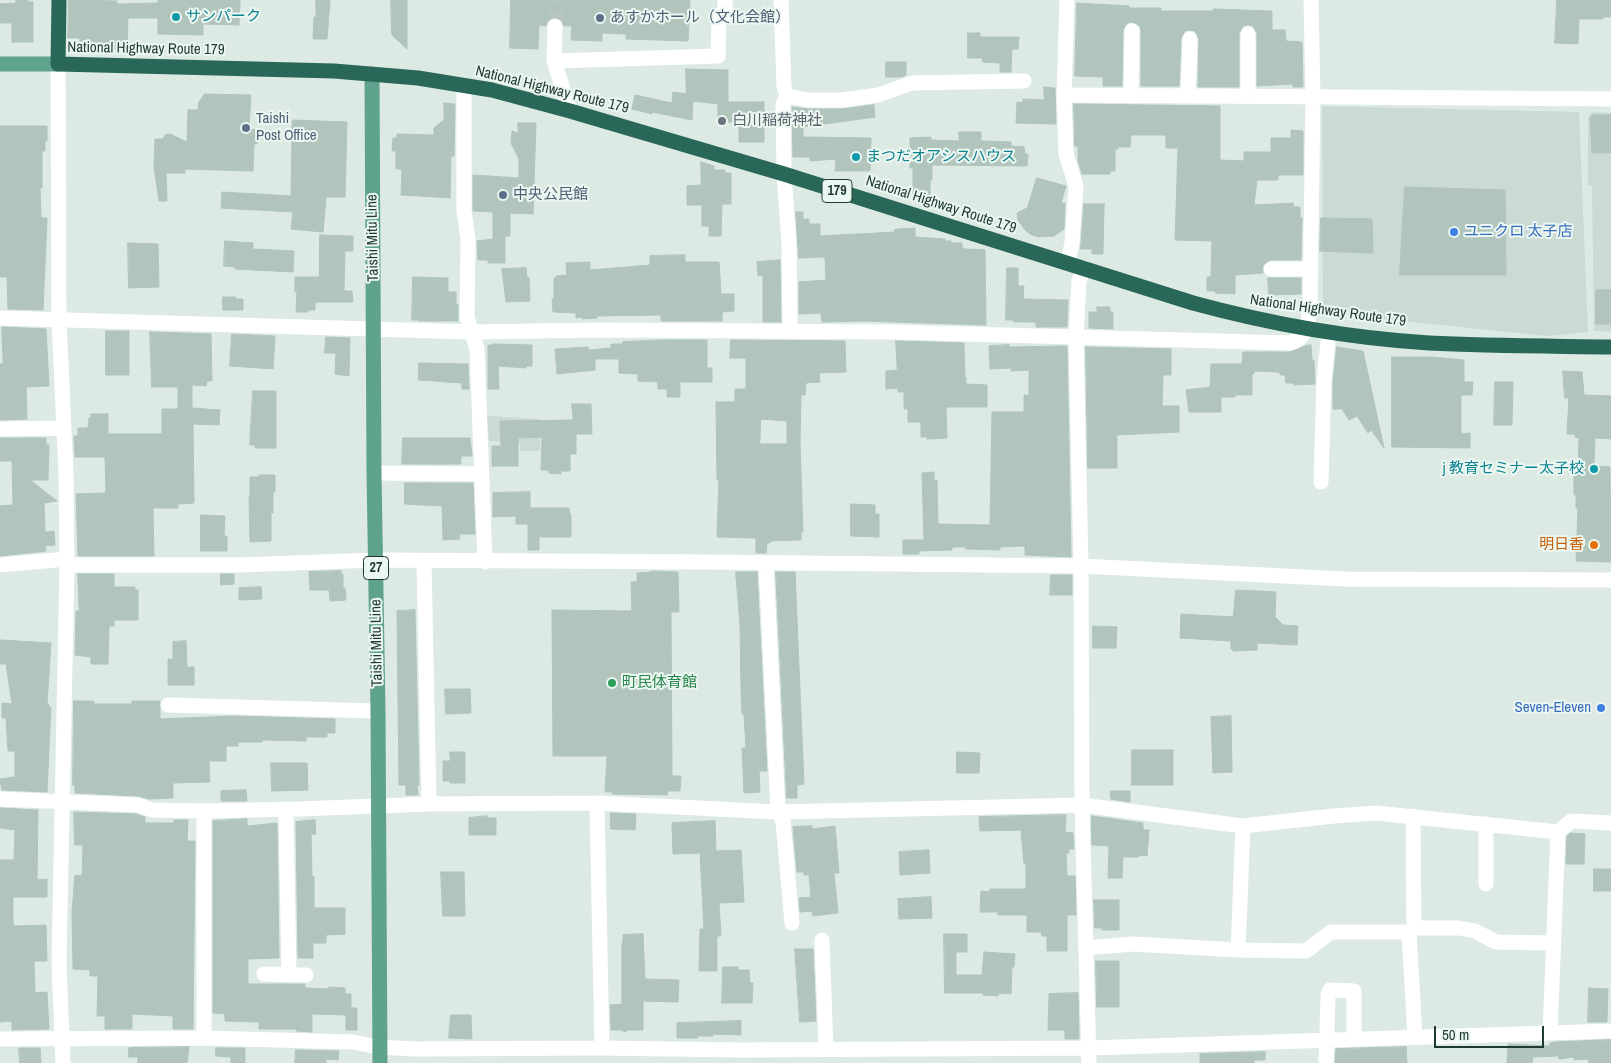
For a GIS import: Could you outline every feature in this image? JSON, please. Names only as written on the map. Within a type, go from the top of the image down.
[{"type":"highway","name":"National Highway Route 179","points":[[59,0],[58,64],[334,71],[464,85],[492,90],[570,110],[784,174],[1193,303],[1245,317],[1329,332],[1428,343],[1611,347]]},
{"type":"main road","points":[[0,64],[58,64]]},
{"type":"main road","name":"Taishi Mitu Line","points":[[372,74],[380,1063]]},
{"type":"street","points":[[554,60],[718,56],[719,15],[725,15],[726,0]]},
{"type":"street","points":[[781,0],[784,86],[787,96],[782,104],[784,174],[789,243],[790,331]]},
{"type":"street","points":[[1068,0],[1064,95],[1066,154],[1076,186],[1072,242],[1068,264]]},
{"type":"street","points":[[0,318],[472,332],[600,330],[894,332],[1290,343],[1298,341],[1307,328],[1310,307],[1313,97],[1311,0]]},
{"type":"street","points":[[555,26],[554,60],[570,110]]},
{"type":"street","points":[[1131,96],[1132,31]]},
{"type":"street","points":[[1248,34],[1248,97]]},
{"type":"street","points":[[1188,96],[1190,39]]},
{"type":"street","points":[[58,64],[59,320],[66,474],[67,562],[59,963],[63,1063]]},
{"type":"street","points":[[787,96],[808,100],[842,100],[878,95],[912,83],[1024,81]]},
{"type":"street","points":[[464,85],[464,211],[468,239],[467,317],[477,349],[485,562]]},
{"type":"street","points":[[1064,95],[1611,99]]},
{"type":"street","points":[[1084,268],[1079,281],[1076,338],[1081,566],[1082,805],[1088,1055]]},
{"type":"street","points":[[1271,270],[1311,269]]},
{"type":"street","points":[[1321,482],[1324,380],[1329,332]]},
{"type":"street","points":[[0,429],[64,428]]},
{"type":"street","points":[[374,472],[481,474]]},
{"type":"street","points":[[0,565],[67,562],[239,565],[376,560],[424,562],[766,563],[1081,566],[1316,578],[1611,580]]},
{"type":"street","points":[[424,562],[429,804]]},
{"type":"street","points":[[766,563],[778,812],[783,821],[792,923]]},
{"type":"street","points":[[168,705],[378,711]]},
{"type":"street","points":[[0,799],[138,805],[152,810],[204,811],[286,810],[429,804],[597,803],[778,812],[1082,805],[1243,826],[1376,813],[1558,832],[1571,821],[1611,823]]},
{"type":"street","points":[[597,803],[602,1048]]},
{"type":"street","points":[[286,810],[289,975]]},
{"type":"street","points":[[204,811],[204,1038]]},
{"type":"street","points":[[1412,816],[1412,930],[1415,1038]]},
{"type":"street","points":[[1486,824],[1486,884]]},
{"type":"street","points":[[1238,950],[1243,826]]},
{"type":"street","points":[[1550,1033],[1558,832]]},
{"type":"street","points":[[1086,948],[1133,944],[1238,950],[1306,951],[1331,932],[1460,928],[1475,931],[1496,942],[1554,943]]},
{"type":"street","points":[[822,940],[826,1049]]},
{"type":"street","points":[[264,974],[306,975]]},
{"type":"street","points":[[1326,1063],[1328,995],[1330,990],[1354,991],[1354,1039]]},
{"type":"street","points":[[0,1039],[204,1038],[352,1042],[442,1056],[557,1056],[602,1048],[732,1056],[795,1056],[826,1049],[852,1056],[1088,1055],[1326,1040],[1611,1031]]},
{"type":"shaded area","points":[[1322,106],[1579,112],[1588,332],[1547,336],[1383,319],[1323,307]]},
{"type":"shaded area","points":[[1592,112],[1611,113],[1611,332],[1594,331],[1592,186],[1588,185],[1588,118]]},
{"type":"shaded area","points":[[487,416],[540,419],[540,451],[520,451],[520,443],[489,441]]},
{"type":"building","points":[[16,0],[33,2],[33,42],[12,42],[12,23],[0,23],[0,4],[16,3]]},
{"type":"building","points":[[69,0],[117,1],[117,4],[158,3],[158,0],[240,0],[239,25],[203,24],[203,35],[158,34],[158,18],[128,18],[127,50],[108,50],[108,46],[87,45],[87,41],[80,41],[80,38],[68,38]]},
{"type":"building","points":[[316,0],[330,0],[327,39],[313,39]]},
{"type":"building","points":[[391,0],[407,0],[407,49],[392,35]]},
{"type":"building","name":"あすかホール（文化会館）","points":[[511,0],[690,0],[688,41],[626,39],[626,34],[602,33],[602,41],[571,40],[572,26],[564,26],[560,18],[555,17],[547,21],[546,26],[539,25],[538,49],[510,48]]},
{"type":"building","points":[[1557,0],[1611,0],[1611,17],[1579,19],[1578,44],[1555,43]]},
{"type":"building","points":[[1077,3],[1129,6],[1129,8],[1161,8],[1161,11],[1213,11],[1213,9],[1272,11],[1272,30],[1285,30],[1286,41],[1302,42],[1303,87],[1293,87],[1293,84],[1257,86],[1257,34],[1253,26],[1248,25],[1243,26],[1239,34],[1239,87],[1198,87],[1199,39],[1195,31],[1190,30],[1185,31],[1181,38],[1179,86],[1141,86],[1141,31],[1140,26],[1133,22],[1127,23],[1123,30],[1122,86],[1103,86],[1103,77],[1075,76]]},
{"type":"building","points":[[968,33],[980,33],[980,37],[1019,37],[1018,49],[1012,49],[1011,72],[1000,72],[1000,63],[983,62],[982,58],[968,58]]},
{"type":"building","points":[[886,62],[906,62],[906,75],[886,77]]},
{"type":"building","points":[[686,69],[728,70],[728,102],[764,102],[764,142],[739,142],[739,122],[718,122],[718,104],[693,101],[692,120],[632,109],[635,95],[672,103],[673,92],[686,94]]},
{"type":"building","points":[[1044,87],[1055,88],[1056,124],[1016,123],[1017,102],[1023,103],[1023,99],[1044,100]]},
{"type":"building","points":[[205,94],[251,95],[249,129],[258,130],[257,144],[254,144],[253,171],[185,169],[185,173],[166,173],[167,201],[159,201],[154,167],[155,139],[163,139],[165,135],[170,134],[187,142],[188,110],[198,110],[199,102]]},
{"type":"building","points":[[444,103],[455,104],[454,156],[451,156],[450,198],[401,195],[402,169],[396,169],[396,151],[392,151],[393,138],[397,138],[397,134],[434,135],[434,128],[444,120]]},
{"type":"building","points":[[1074,104],[1220,106],[1220,160],[1244,161],[1244,152],[1271,152],[1271,138],[1291,138],[1291,130],[1303,131],[1303,175],[1278,175],[1278,180],[1257,180],[1254,205],[1293,203],[1294,207],[1300,207],[1300,218],[1302,218],[1301,260],[1271,260],[1263,265],[1263,273],[1235,275],[1235,294],[1207,291],[1207,277],[1211,277],[1212,241],[1175,240],[1178,148],[1166,148],[1166,135],[1131,135],[1130,147],[1118,147],[1118,149],[1115,149],[1115,171],[1110,171],[1110,174],[1082,174],[1078,161],[1078,146],[1075,146]]},
{"type":"building","points":[[874,105],[875,117],[803,127],[803,137],[871,138],[870,171],[835,171],[836,159],[810,161],[810,157],[793,157],[792,107],[842,109]]},
{"type":"building","points":[[1592,115],[1611,115],[1611,153],[1592,153],[1590,117]]},
{"type":"building","points":[[293,120],[347,122],[345,197],[326,197],[323,232],[291,229],[293,212],[221,208],[222,192],[291,196],[291,138]]},
{"type":"building","points":[[518,123],[536,123],[533,214],[510,213],[510,236],[505,236],[505,263],[488,263],[488,260],[478,260],[477,241],[493,239],[493,212],[473,211],[473,175],[519,178],[519,159],[511,143],[512,131],[518,133]]},
{"type":"building","points":[[0,126],[47,126],[45,151],[42,151],[42,188],[40,188],[41,218],[47,218],[43,310],[8,309],[7,277],[0,277]]},
{"type":"building","points":[[959,132],[981,132],[981,141],[1011,142],[1011,146],[1024,147],[1025,154],[1028,154],[1027,166],[932,165],[930,199],[919,201],[913,198],[910,138],[931,137],[931,140],[959,141]]},
{"type":"building","points":[[701,162],[714,166],[714,170],[725,170],[725,173],[731,173],[731,204],[722,204],[721,236],[709,236],[709,226],[702,226],[702,205],[687,205],[687,186],[701,185]]},
{"type":"building","points":[[1037,178],[1066,186],[1061,203],[1065,203],[1064,229],[1054,236],[1039,237],[1032,235],[1026,231],[1018,220],[1017,213],[1027,208]]},
{"type":"building","name":"ユニクロ 太子店","points":[[1405,187],[1505,190],[1506,275],[1400,275]]},
{"type":"building","points":[[1084,204],[1105,204],[1103,254],[1092,254],[1092,249],[1081,249]]},
{"type":"building","points":[[796,212],[803,212],[803,219],[809,219],[809,224],[820,224],[820,236],[895,232],[894,230],[898,229],[915,228],[915,237],[945,239],[945,241],[951,241],[951,243],[962,243],[962,248],[965,249],[985,250],[986,325],[864,321],[822,322],[821,313],[799,314],[799,282],[826,280],[825,257],[799,258]]},
{"type":"building","points":[[1321,218],[1372,219],[1373,253],[1320,251]]},
{"type":"building","points":[[320,235],[353,236],[353,251],[345,251],[344,291],[352,291],[353,302],[315,302],[315,310],[296,312],[297,292],[295,292],[295,277],[319,277]]},
{"type":"building","points":[[225,241],[253,243],[253,249],[294,251],[293,272],[235,269],[235,267],[224,266]]},
{"type":"building","points":[[128,243],[158,244],[159,287],[129,288]]},
{"type":"building","points":[[685,255],[685,262],[719,262],[721,294],[734,294],[734,311],[722,312],[722,321],[661,321],[661,315],[597,316],[597,318],[582,319],[582,317],[576,318],[576,313],[553,312],[554,278],[567,275],[566,263],[590,262],[590,270],[650,265],[650,256]]},
{"type":"building","points":[[780,260],[781,322],[763,322],[763,275],[758,276],[757,262]]},
{"type":"building","points":[[526,268],[527,278],[529,277],[530,301],[506,302],[502,269]]},
{"type":"building","points":[[1007,268],[1018,268],[1018,286],[1024,286],[1023,299],[1068,300],[1067,327],[1036,327],[1036,322],[1006,320]]},
{"type":"building","points":[[413,277],[448,278],[448,292],[456,292],[458,321],[412,320]]},
{"type":"building","points":[[1268,278],[1301,278],[1301,294],[1269,295]]},
{"type":"building","points":[[1596,290],[1611,290],[1611,324],[1596,324]]},
{"type":"building","points":[[223,297],[243,299],[243,310],[223,310]]},
{"type":"building","points":[[1097,307],[1110,307],[1110,312],[1113,312],[1113,329],[1089,328],[1089,312],[1097,312]]},
{"type":"building","points":[[2,327],[46,329],[49,386],[26,387],[27,419],[0,420],[0,364],[3,364]]},
{"type":"building","points":[[106,331],[129,331],[129,375],[106,375]]},
{"type":"building","points":[[150,332],[211,334],[212,381],[207,381],[206,386],[192,385],[192,408],[220,410],[219,425],[193,424],[194,503],[178,504],[178,508],[153,509],[154,556],[78,556],[76,494],[106,493],[105,457],[75,457],[74,436],[78,436],[78,428],[88,428],[91,414],[108,414],[108,434],[162,434],[162,409],[178,409],[178,387],[152,387]]},
{"type":"building","points":[[232,334],[275,336],[273,369],[230,366]]},
{"type":"building","points":[[326,337],[350,338],[349,376],[335,374],[336,353],[325,353]]},
{"type":"building","points":[[707,340],[707,368],[712,368],[712,382],[680,382],[680,397],[667,397],[667,389],[658,389],[658,382],[638,381],[638,374],[619,373],[619,359],[595,359],[595,370],[557,374],[555,349],[588,347],[589,350],[611,348],[611,344],[623,344],[623,342]]},
{"type":"building","points":[[731,340],[845,341],[846,372],[819,373],[820,382],[806,383],[805,395],[801,395],[800,442],[803,532],[801,532],[801,540],[770,541],[770,543],[767,543],[766,553],[756,553],[755,538],[717,537],[719,480],[717,480],[716,402],[735,402],[735,389],[746,389],[746,358],[730,358]],"holes":[[[761,419],[787,421],[787,444],[760,444]]]},
{"type":"building","points":[[896,341],[964,343],[966,384],[987,385],[987,407],[946,407],[947,438],[927,439],[927,437],[921,437],[921,422],[908,422],[908,409],[904,409],[904,392],[898,392],[898,388],[886,389],[886,371],[897,370]]},
{"type":"building","points":[[488,345],[532,345],[532,366],[526,366],[526,368],[498,366],[499,389],[488,389]]},
{"type":"building","points":[[1009,345],[1009,347],[1067,346],[1071,557],[1025,555],[1025,546],[1000,547],[1000,550],[952,547],[952,550],[919,551],[919,554],[903,554],[903,540],[924,540],[922,473],[934,472],[934,480],[937,480],[938,524],[990,525],[992,412],[1024,412],[1024,395],[1029,395],[1029,370],[1011,371],[1011,368],[990,369],[989,346]]},
{"type":"building","points":[[1311,345],[1315,384],[1294,385],[1294,383],[1286,383],[1285,375],[1281,375],[1278,372],[1254,371],[1254,374],[1252,374],[1252,395],[1221,397],[1221,412],[1189,412],[1186,390],[1210,387],[1211,364],[1242,364],[1243,352],[1290,352]]},
{"type":"building","points":[[1086,347],[1171,349],[1171,375],[1163,375],[1162,406],[1179,406],[1179,432],[1117,435],[1117,468],[1088,468]]},
{"type":"building","points":[[1337,347],[1363,351],[1384,448],[1371,430],[1368,433],[1357,416],[1349,420],[1342,409],[1333,409],[1333,381]]},
{"type":"building","points":[[1392,357],[1432,357],[1464,360],[1464,382],[1473,382],[1472,395],[1461,395],[1461,434],[1470,433],[1470,448],[1392,447]]},
{"type":"building","points":[[419,363],[468,364],[469,389],[462,389],[462,383],[419,380]]},
{"type":"building","points":[[1563,371],[1582,372],[1584,395],[1611,396],[1611,439],[1595,438],[1594,466],[1610,467],[1611,562],[1576,561],[1578,508],[1576,508],[1576,495],[1574,495],[1574,472],[1578,472],[1579,438],[1575,437],[1575,434],[1567,434],[1569,398],[1565,398]]},
{"type":"building","points":[[1495,382],[1513,382],[1512,425],[1494,425]]},
{"type":"building","points":[[253,391],[276,391],[276,448],[255,448],[255,445],[250,445]]},
{"type":"building","points":[[572,404],[591,404],[592,434],[576,434],[576,454],[570,454],[570,471],[561,471],[561,474],[549,473],[549,470],[541,470],[542,437],[518,438],[518,466],[492,466],[492,446],[501,446],[500,421],[573,420]]},
{"type":"building","points":[[0,438],[46,438],[46,445],[49,445],[48,480],[30,480],[57,501],[44,503],[45,532],[54,531],[55,545],[45,546],[46,551],[0,556],[0,506],[13,505],[12,461],[0,461]]},
{"type":"building","points":[[403,438],[470,438],[472,456],[461,456],[461,464],[402,464]]},
{"type":"building","points":[[259,475],[275,475],[273,513],[271,513],[271,541],[250,542],[250,477],[259,477]]},
{"type":"building","points":[[405,483],[473,483],[475,534],[459,534],[460,539],[443,540],[442,506],[405,504]]},
{"type":"building","points":[[530,492],[530,508],[569,508],[571,515],[571,537],[539,537],[539,550],[528,550],[528,524],[516,524],[516,516],[493,517],[493,493]]},
{"type":"building","points":[[851,504],[875,505],[875,514],[879,514],[879,537],[851,536]]},
{"type":"building","points":[[201,515],[225,516],[224,536],[227,536],[227,551],[201,551]]},
{"type":"building","points":[[341,571],[346,600],[330,601],[329,590],[310,590],[309,572]]},
{"type":"building","name":"町民体育館","points":[[652,571],[678,572],[679,612],[671,612],[672,776],[681,776],[680,791],[668,791],[667,795],[612,794],[612,792],[605,792],[607,756],[553,756],[552,610],[632,611],[631,582],[637,582],[637,573]]},
{"type":"building","points":[[736,572],[757,572],[767,771],[759,771],[760,792],[744,793],[742,748],[746,748],[744,714],[742,714],[740,625]]},
{"type":"building","points":[[776,572],[795,572],[804,784],[797,785],[797,798],[787,798]]},
{"type":"building","points":[[78,574],[114,574],[114,587],[135,587],[135,590],[138,590],[138,620],[114,620],[114,626],[109,626],[108,664],[91,664],[91,657],[75,655],[76,611],[79,611]]},
{"type":"building","points":[[221,574],[234,574],[234,584],[221,585]]},
{"type":"building","points":[[1051,575],[1072,575],[1072,595],[1050,595]]},
{"type":"building","points":[[261,587],[262,599],[239,600],[239,588]]},
{"type":"building","points":[[1236,590],[1276,592],[1275,617],[1283,625],[1298,626],[1297,645],[1257,643],[1257,650],[1233,651],[1231,649],[1231,641],[1180,638],[1181,614],[1233,617]]},
{"type":"building","points":[[415,610],[419,785],[417,785],[418,795],[406,795],[406,785],[399,785],[397,611]]},
{"type":"building","points":[[1093,626],[1117,627],[1116,648],[1093,648]]},
{"type":"building","points":[[0,640],[51,643],[47,704],[49,704],[49,708],[51,707],[47,792],[2,790],[0,779],[15,777],[15,751],[8,751],[6,718],[2,718],[2,703],[12,704],[6,664],[0,664]]},
{"type":"building","points":[[186,641],[187,667],[194,667],[194,685],[168,685],[168,659],[173,659],[173,642]]},
{"type":"building","points":[[445,689],[470,689],[471,713],[446,714]]},
{"type":"building","points":[[74,701],[94,701],[94,704],[132,704],[132,701],[160,701],[160,719],[234,716],[335,719],[335,733],[327,733],[327,737],[306,737],[306,741],[262,740],[262,742],[238,742],[238,746],[226,746],[226,761],[209,761],[210,782],[173,783],[173,798],[149,799],[138,796],[75,793],[75,785],[73,785]]},
{"type":"building","points":[[1231,716],[1232,772],[1213,773],[1211,717]]},
{"type":"building","points":[[1132,750],[1173,750],[1173,785],[1132,785]]},
{"type":"building","points":[[450,752],[465,752],[465,783],[443,781],[443,761],[450,761]]},
{"type":"building","points":[[957,752],[980,753],[979,773],[957,773]]},
{"type":"building","points":[[271,763],[307,763],[308,790],[272,791]]},
{"type":"building","points":[[246,790],[247,801],[221,801],[221,791]]},
{"type":"building","points":[[1111,791],[1130,791],[1130,802],[1111,799]]},
{"type":"building","points":[[0,808],[38,810],[37,880],[47,879],[47,897],[13,897],[13,922],[14,926],[46,925],[47,961],[34,961],[35,993],[47,992],[49,1029],[12,1030],[12,1021],[0,1022],[0,860],[14,860],[15,830],[0,828]]},
{"type":"building","points":[[74,812],[136,814],[145,817],[145,823],[174,823],[174,820],[188,820],[187,841],[195,841],[193,1029],[173,1029],[173,1016],[132,1014],[132,1029],[105,1029],[105,1016],[97,1016],[98,976],[90,976],[90,970],[73,969],[72,912],[75,875],[82,876],[83,845],[75,845]]},
{"type":"building","points":[[611,813],[636,814],[635,830],[611,829]]},
{"type":"building","points":[[1066,815],[1065,832],[1073,833],[1074,849],[1068,849],[1069,853],[1066,853],[1067,876],[1075,876],[1076,915],[1067,915],[1067,951],[1047,951],[1047,936],[1042,936],[1041,932],[1027,932],[1027,915],[998,915],[998,912],[980,912],[981,891],[990,892],[990,889],[1026,889],[1026,864],[1024,864],[1021,830],[980,831],[979,817]]},
{"type":"building","points":[[487,816],[487,818],[496,818],[496,835],[469,835],[469,818]]},
{"type":"building","points":[[1092,816],[1143,823],[1143,830],[1149,830],[1147,856],[1123,857],[1122,878],[1108,878],[1109,846],[1092,845]]},
{"type":"building","points":[[247,819],[247,826],[277,823],[279,958],[248,959],[248,984],[305,984],[305,988],[345,988],[345,994],[351,994],[351,1008],[357,1008],[357,1030],[346,1030],[346,1015],[312,1014],[312,1032],[296,1031],[296,1029],[259,1029],[259,1022],[225,1021],[225,1014],[213,1013],[213,821]]},
{"type":"building","points":[[315,820],[316,834],[311,834],[314,908],[345,908],[345,934],[326,935],[326,943],[313,943],[313,958],[298,958],[296,822]]},
{"type":"building","points":[[715,821],[716,851],[741,850],[744,902],[719,903],[721,936],[717,936],[717,971],[699,971],[700,929],[704,929],[700,853],[673,854],[672,823]]},
{"type":"building","points":[[812,826],[812,829],[835,826],[839,873],[834,873],[838,913],[813,916],[812,911],[800,912],[799,898],[811,897],[809,875],[804,875],[804,872],[797,872],[793,827]]},
{"type":"building","points":[[1571,833],[1585,834],[1584,864],[1566,864],[1567,836]]},
{"type":"building","points":[[929,850],[930,873],[900,875],[899,852]]},
{"type":"building","points":[[1594,869],[1611,869],[1611,891],[1594,891]]},
{"type":"building","points":[[441,872],[464,872],[465,916],[443,916]]},
{"type":"building","points":[[931,897],[932,918],[899,919],[898,899]]},
{"type":"building","points":[[1094,900],[1119,900],[1119,930],[1095,928]]},
{"type":"building","points":[[643,934],[645,979],[679,980],[678,1002],[643,1001],[643,1030],[628,1030],[625,1032],[622,1030],[611,1030],[610,1005],[622,1004],[623,935]]},
{"type":"building","points":[[944,934],[967,934],[967,952],[956,952],[956,975],[982,975],[984,952],[1015,954],[1014,967],[1012,967],[1011,994],[999,993],[998,996],[983,995],[983,993],[945,993]]},
{"type":"building","points":[[795,949],[813,949],[816,1021],[800,1022]]},
{"type":"building","points":[[1096,961],[1119,961],[1119,1007],[1097,1007]]},
{"type":"building","points":[[723,967],[738,967],[738,970],[749,970],[750,983],[753,983],[752,1003],[722,1003]]},
{"type":"building","points":[[1589,988],[1608,989],[1607,1022],[1588,1022]]},
{"type":"building","points":[[1078,993],[1079,1039],[1065,1039],[1065,1030],[1048,1030],[1049,994]]},
{"type":"building","points":[[451,1015],[471,1015],[472,1039],[449,1038]]},
{"type":"building","points":[[741,1021],[741,1035],[712,1034],[713,1036],[697,1036],[698,1038],[677,1038],[677,1023]]},
{"type":"building","points":[[1611,1040],[1611,1063],[1589,1063],[1588,1059],[1574,1060],[1574,1057],[1559,1059],[1558,1056],[1533,1057],[1532,1063],[1507,1063],[1508,1044],[1550,1046],[1550,1043],[1555,1042]]},
{"type":"building","points":[[189,1047],[187,1063],[138,1063],[138,1057],[128,1057],[129,1048]]},
{"type":"building","points":[[1406,1047],[1407,1063],[1335,1063],[1336,1049]]},
{"type":"building","points":[[19,1048],[40,1048],[41,1063],[20,1063]]},
{"type":"building","points":[[216,1048],[245,1048],[245,1063],[231,1063],[231,1057],[216,1056]]},
{"type":"building","points":[[296,1050],[339,1051],[338,1060],[326,1059],[326,1063],[295,1063]]},
{"type":"building","points":[[1265,1052],[1265,1060],[1254,1060],[1254,1063],[1200,1063],[1200,1054]]},
{"type":"tunnel","points":[[555,26],[556,0]]},
{"type":"place","name":"サンパーク","points":[[176,17]]},
{"type":"place","name":"あすかホール（文化会館）","points":[[600,18]]},
{"type":"place","name":"白川稲荷神社","points":[[722,121]]},
{"type":"place","name":"Taishi Post Office","points":[[246,128]]},
{"type":"place","name":"まつだオアシスハウス","points":[[856,157]]},
{"type":"place","name":"中央公民館","points":[[503,195]]},
{"type":"place","name":"ユニクロ 太子店","points":[[1454,232]]},
{"type":"place","name":"j 教育セミナー太子校","points":[[1594,469]]},
{"type":"place","name":"明日香","points":[[1594,545]]},
{"type":"place","name":"町民体育館","points":[[612,683]]},
{"type":"place","name":"Seven-Eleven","points":[[1601,708]]}]
